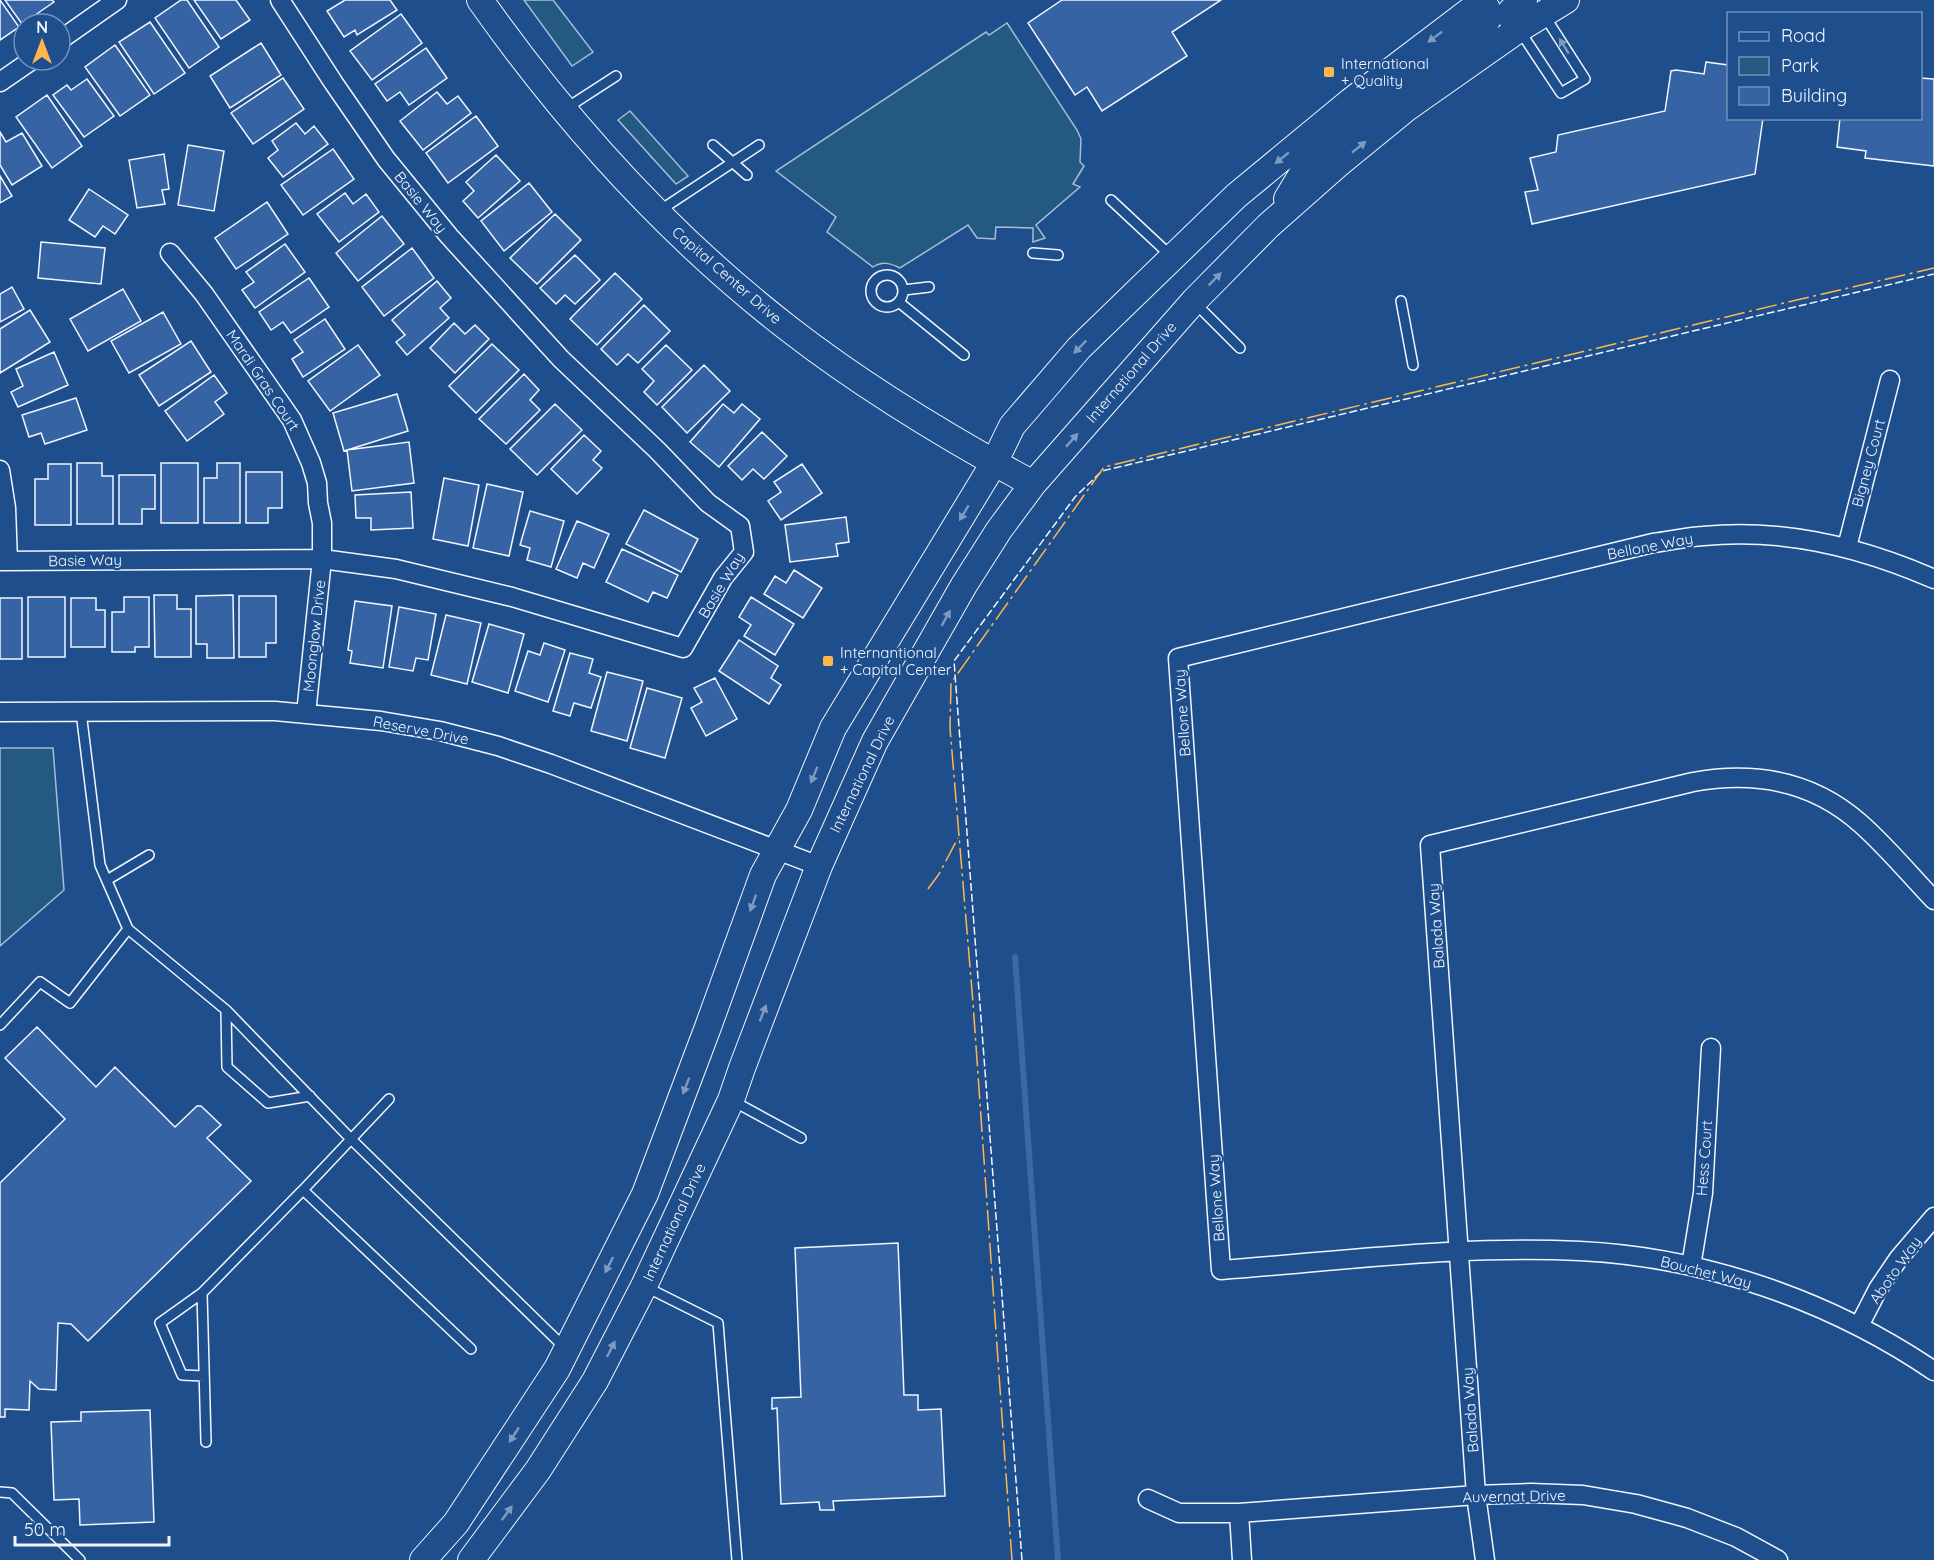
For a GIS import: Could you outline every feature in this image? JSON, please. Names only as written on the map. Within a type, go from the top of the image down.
[{"type":"main road","name":"Capital Center Drive","points":[[480,0],[512,46],[563,110],[615,169],[728,278],[852,375],[917,418],[1033,484]]},
{"type":"main road","points":[[423,1560],[456,1523],[557,1369],[567,1350],[645,1194],[763,875],[799,810],[833,728],[994,463],[1012,426],[1079,348],[1236,196],[1351,101],[1482,0],[1489,17],[1486,24],[1314,154],[1268,226]]},
{"type":"main road","name":"International Drive","points":[[471,1560],[538,1470],[573,1417],[595,1381],[644,1286],[731,1100],[819,866],[875,741],[964,585],[999,530],[1033,484],[1194,301],[1268,226],[1408,107],[1519,29],[1534,7],[1566,0]]},
{"type":"street","points":[[72,32],[117,0]]},
{"type":"street","name":"Basie Way","points":[[4,561],[322,559],[396,569],[512,597],[683,648],[723,578],[744,552],[740,526],[708,503],[657,450],[561,359],[449,236],[386,159],[280,0]]},
{"type":"street","points":[[0,82],[15,72]]},
{"type":"street","name":"Mardi Gras Court","points":[[170,253],[204,294],[292,420],[317,483],[322,523],[322,559]]},
{"type":"street","name":"Bigney Court","points":[[1846,547],[1890,380]]},
{"type":"street","points":[[0,470],[6,508],[4,561]]},
{"type":"street","name":"Bellone Way","points":[[1459,1251],[1221,1270],[1178,658],[1653,543],[1704,536],[1755,534],[1793,537],[1846,547],[1902,565],[1934,579]]},
{"type":"street","name":"Moonglow Drive","points":[[306,714],[322,559]]},
{"type":"street","name":"Reserve Drive","points":[[0,712],[275,711],[381,721],[440,731],[551,764],[819,866]]},
{"type":"street","name":"Balada Way","points":[[1485,1560],[1476,1495],[1430,845],[1693,782],[1717,778],[1749,777],[1789,784],[1834,804],[1860,823],[1934,900]]},
{"type":"street","name":"Hess Court","points":[[1691,1266],[1703,1193],[1711,1048]]},
{"type":"street","name":"Aboto Way","points":[[1859,1326],[1878,1289],[1899,1258],[1934,1217]]},
{"type":"street","name":"Bouchet Way","points":[[1459,1251],[1518,1249],[1582,1251],[1629,1255],[1691,1266],[1738,1278],[1800,1299],[1859,1326],[1911,1355],[1934,1371]]},
{"type":"street","name":"Auvernat Drive","points":[[1148,1499],[1179,1514],[1239,1513],[1476,1495],[1531,1493],[1583,1495],[1636,1504],[1697,1521],[1736,1537],[1778,1560]]},
{"type":"street","points":[[1239,1513],[1242,1560]]},
{"type":"lane","points":[[1519,29],[1561,93],[1585,79],[1534,7]]},
{"type":"lane","points":[[563,110],[616,76]]},
{"type":"lane","points":[[713,145],[747,175]]},
{"type":"lane","points":[[657,212],[759,145]]},
{"type":"lane","points":[[1111,200],[1172,257]]},
{"type":"lane","points":[[1033,253],[1058,255]]},
{"type":"lane","points":[[892,276],[902,284],[904,290],[900,303],[888,308],[877,304],[873,299],[872,286],[875,280],[892,276]]},
{"type":"lane","points":[[904,290],[928,287]]},
{"type":"lane","points":[[1194,301],[1240,348]]},
{"type":"lane","points":[[1401,301],[1413,364]]},
{"type":"lane","points":[[900,303],[964,355]]},
{"type":"lane","points":[[81,712],[100,865],[128,929],[226,1010],[351,1139],[567,1350]]},
{"type":"lane","points":[[107,880],[149,855]]},
{"type":"lane","points":[[0,1025],[40,982],[70,1003],[128,929]]},
{"type":"lane","points":[[226,1010],[227,1067],[268,1103],[310,1096]]},
{"type":"lane","points":[[204,1376],[182,1375],[160,1323],[202,1293],[389,1099]]},
{"type":"lane","points":[[731,1100],[801,1138]]},
{"type":"lane","points":[[303,1190],[471,1350]]},
{"type":"lane","points":[[644,1286],[717,1323],[737,1560]]},
{"type":"lane","points":[[202,1293],[206,1442]]},
{"type":"lane","points":[[0,1492],[12,1493],[80,1560]]},
{"type":"green space","points":[[524,0],[553,0],[593,52],[572,66]]},
{"type":"green space","points":[[1007,23],[1077,130],[1081,139],[1080,162],[1084,166],[1073,184],[1080,187],[1036,225],[1045,238],[1033,242],[1033,228],[996,227],[995,239],[977,238],[968,225],[900,268],[886,263],[873,267],[827,232],[836,217],[776,171],[986,32],[989,35]]},
{"type":"green space","points":[[630,111],[688,176],[676,184],[618,120]]},
{"type":"green space","points":[[0,748],[53,748],[64,890],[0,946]]},
{"type":"building","points":[[0,0],[12,17],[12,32],[0,40]]},
{"type":"building","points":[[5,0],[52,0],[54,2],[39,12],[14,12]]},
{"type":"building","points":[[181,0],[187,0],[219,47],[189,68],[155,18]]},
{"type":"building","points":[[194,0],[236,0],[250,20],[221,39]]},
{"type":"building","points":[[345,0],[390,0],[397,10],[357,35],[355,30],[344,37],[327,11]]},
{"type":"building","points":[[1062,0],[1221,0],[1172,32],[1187,56],[1102,111],[1087,87],[1075,95],[1028,23]]},
{"type":"building","points":[[401,14],[422,43],[372,80],[350,51]]},
{"type":"building","points":[[150,22],[185,73],[154,94],[119,42]]},
{"type":"building","points":[[261,43],[281,75],[230,108],[210,76]]},
{"type":"building","points":[[115,45],[150,95],[120,116],[85,67]]},
{"type":"building","points":[[426,48],[447,78],[409,105],[400,92],[387,101],[375,84]]},
{"type":"building","points":[[1706,62],[1727,65],[1727,120],[1763,120],[1755,174],[1532,224],[1525,192],[1538,190],[1530,158],[1556,152],[1558,135],[1665,111],[1671,71],[1704,74]]},
{"type":"building","points":[[283,78],[304,109],[253,144],[231,113]]},
{"type":"building","points":[[1922,78],[1934,79],[1934,166],[1865,158],[1866,151],[1837,147],[1840,120],[1922,120]]},
{"type":"building","points":[[87,79],[114,116],[84,137],[53,95],[67,85],[71,90]]},
{"type":"building","points":[[437,92],[447,104],[458,96],[471,113],[423,150],[400,121]]},
{"type":"building","points":[[47,95],[82,146],[52,168],[16,117]]},
{"type":"building","points":[[476,116],[498,146],[448,183],[426,153]]},
{"type":"building","points":[[296,123],[305,134],[314,126],[328,144],[283,177],[268,158],[278,150],[272,141]]},
{"type":"building","points":[[0,132],[6,142],[22,133],[42,166],[12,185],[0,165]]},
{"type":"building","points":[[188,145],[224,151],[214,211],[178,205]]},
{"type":"building","points":[[333,149],[354,179],[303,215],[281,185]]},
{"type":"building","points":[[164,154],[169,189],[162,190],[165,204],[137,208],[129,160]]},
{"type":"building","points":[[496,155],[520,181],[478,218],[463,201],[474,191],[466,182]]},
{"type":"building","points":[[0,176],[12,196],[0,203]]},
{"type":"building","points":[[529,183],[552,212],[504,251],[481,221]]},
{"type":"building","points":[[89,189],[128,215],[115,234],[103,226],[95,237],[69,220]]},
{"type":"building","points":[[345,193],[353,204],[366,194],[379,212],[339,242],[317,214]]},
{"type":"building","points":[[267,202],[288,234],[236,269],[215,238]]},
{"type":"building","points":[[555,214],[581,240],[537,284],[510,258]]},
{"type":"building","points":[[382,216],[404,244],[358,281],[336,253]]},
{"type":"building","points":[[41,242],[105,248],[101,284],[38,278]]},
{"type":"building","points":[[285,244],[305,272],[255,308],[242,290],[254,282],[246,272]]},
{"type":"building","points":[[412,248],[434,278],[384,316],[362,287]]},
{"type":"building","points":[[575,255],[600,280],[575,304],[565,295],[556,304],[540,288]]},
{"type":"building","points":[[615,273],[642,299],[597,345],[570,319]]},
{"type":"building","points":[[309,278],[329,307],[291,333],[283,322],[271,330],[259,312]]},
{"type":"building","points":[[437,281],[451,298],[440,308],[449,318],[407,355],[396,342],[405,335],[392,320]]},
{"type":"building","points":[[12,287],[24,309],[0,322],[0,294]]},
{"type":"building","points":[[123,289],[141,321],[88,351],[70,319]]},
{"type":"building","points":[[644,305],[670,331],[638,363],[628,354],[617,365],[601,349]]},
{"type":"building","points":[[30,310],[50,342],[0,373],[0,329]]},
{"type":"building","points":[[163,312],[181,344],[129,373],[111,341]]},
{"type":"building","points":[[325,319],[345,349],[303,377],[292,359],[303,352],[294,340]]},
{"type":"building","points":[[454,323],[465,334],[475,325],[489,339],[455,373],[430,348]]},
{"type":"building","points":[[191,341],[211,372],[159,406],[139,375]]},
{"type":"building","points":[[492,344],[519,370],[476,413],[449,386]]},
{"type":"building","points":[[358,345],[380,375],[330,411],[308,381]]},
{"type":"building","points":[[666,345],[692,370],[657,405],[644,392],[654,381],[642,369]]},
{"type":"building","points":[[54,352],[68,385],[18,407],[11,392],[23,386],[16,369]]},
{"type":"building","points":[[704,365],[730,391],[687,433],[662,407]]},
{"type":"building","points":[[524,374],[539,390],[530,400],[540,410],[506,444],[479,419]]},
{"type":"building","points":[[214,375],[227,393],[215,402],[224,414],[187,441],[165,411]]},
{"type":"building","points":[[397,394],[408,431],[344,451],[333,413]]},
{"type":"building","points":[[76,398],[87,430],[45,444],[41,433],[29,437],[22,415]]},
{"type":"building","points":[[555,404],[582,430],[537,475],[510,449]]},
{"type":"building","points":[[723,404],[734,413],[742,404],[760,419],[719,467],[690,442]]},
{"type":"building","points":[[762,432],[787,456],[764,479],[753,469],[742,480],[728,466]]},
{"type":"building","points":[[584,435],[601,451],[593,460],[602,468],[577,494],[551,469]]},
{"type":"building","points":[[409,442],[414,483],[352,491],[347,450]]},
{"type":"building","points":[[77,463],[102,463],[102,476],[113,476],[113,524],[77,524]]},
{"type":"building","points":[[161,463],[198,463],[198,523],[161,523]]},
{"type":"building","points":[[217,463],[240,463],[240,523],[204,523],[204,478],[217,478]]},
{"type":"building","points":[[48,464],[71,464],[71,525],[35,525],[35,479],[48,479]]},
{"type":"building","points":[[802,464],[822,493],[781,520],[768,501],[781,492],[774,482]]},
{"type":"building","points":[[246,472],[282,472],[282,508],[268,508],[268,523],[246,523]]},
{"type":"building","points":[[119,475],[155,475],[155,509],[142,509],[142,524],[119,524]]},
{"type":"building","points":[[444,478],[479,485],[468,546],[433,539]]},
{"type":"building","points":[[487,484],[523,492],[509,556],[473,548]]},
{"type":"building","points":[[411,492],[413,528],[371,530],[371,518],[356,518],[355,495]]},
{"type":"building","points":[[644,510],[698,539],[681,572],[626,544]]},
{"type":"building","points":[[530,511],[564,521],[551,567],[527,560],[530,548],[520,545]]},
{"type":"building","points":[[846,517],[849,542],[836,544],[838,556],[790,562],[785,525]]},
{"type":"building","points":[[577,521],[609,534],[594,568],[583,563],[577,578],[556,569]]},
{"type":"building","points":[[622,549],[678,575],[667,598],[653,592],[648,602],[606,582]]},
{"type":"building","points":[[794,570],[822,588],[803,618],[764,594],[775,576],[786,583]]},
{"type":"building","points":[[154,595],[177,595],[177,609],[191,609],[191,657],[155,657]]},
{"type":"building","points":[[233,595],[234,658],[207,658],[207,644],[196,644],[196,596]]},
{"type":"building","points":[[239,596],[276,596],[276,643],[266,643],[266,657],[239,657]]},
{"type":"building","points":[[28,597],[65,597],[65,657],[28,657]]},
{"type":"building","points":[[124,597],[149,597],[149,647],[135,647],[135,652],[112,652],[112,612],[124,612]]},
{"type":"building","points":[[751,597],[794,624],[775,655],[744,636],[751,625],[739,617]]},
{"type":"building","points":[[0,598],[22,598],[22,659],[0,659]]},
{"type":"building","points":[[71,598],[96,598],[96,610],[105,610],[105,647],[71,647]]},
{"type":"building","points":[[355,601],[392,606],[383,668],[350,663],[352,651],[348,650]]},
{"type":"building","points":[[399,607],[436,614],[428,660],[416,658],[413,671],[389,667]]},
{"type":"building","points":[[446,615],[481,623],[467,684],[431,675]]},
{"type":"building","points":[[489,624],[524,634],[508,693],[472,682]]},
{"type":"building","points":[[739,640],[778,666],[771,678],[781,685],[769,704],[719,671]]},
{"type":"building","points":[[544,643],[565,650],[548,702],[515,691],[528,651],[540,655]]},
{"type":"building","points":[[570,653],[593,659],[589,673],[601,677],[591,708],[574,703],[570,716],[553,711]]},
{"type":"building","points":[[607,672],[643,681],[627,741],[591,731]]},
{"type":"building","points":[[715,678],[737,719],[706,736],[691,708],[702,702],[694,688]]},
{"type":"building","points":[[647,688],[682,698],[665,758],[630,748]]},
{"type":"building","points":[[37,1027],[96,1087],[115,1067],[175,1127],[197,1106],[201,1106],[221,1125],[207,1138],[251,1181],[88,1341],[71,1324],[58,1323],[56,1390],[39,1389],[30,1381],[29,1410],[5,1409],[5,1417],[0,1417],[0,1183],[65,1119],[5,1058]]},
{"type":"building","points":[[898,1243],[904,1395],[918,1395],[918,1410],[941,1409],[945,1496],[833,1501],[834,1510],[820,1510],[819,1502],[781,1504],[777,1408],[772,1409],[772,1398],[801,1397],[795,1248]]},
{"type":"building","points":[[150,1410],[154,1522],[80,1525],[79,1499],[54,1500],[51,1422],[81,1421],[81,1412]]},
{"type":"waterway","points":[[1015,957],[1058,1560]]},
{"type":"fence","points":[[1022,1560],[954,661],[1075,497],[1102,471],[1934,274]]},
{"type":"power","points":[[1012,1560],[973,1003],[950,728],[951,683],[1104,467],[1934,268]]},
{"type":"power","points":[[928,889],[939,874],[958,838]]},
{"type":"place","name":"International + Quality","points":[[1329,72]]},
{"type":"place","name":"Internantional + Capital Center","points":[[828,661]]}]
